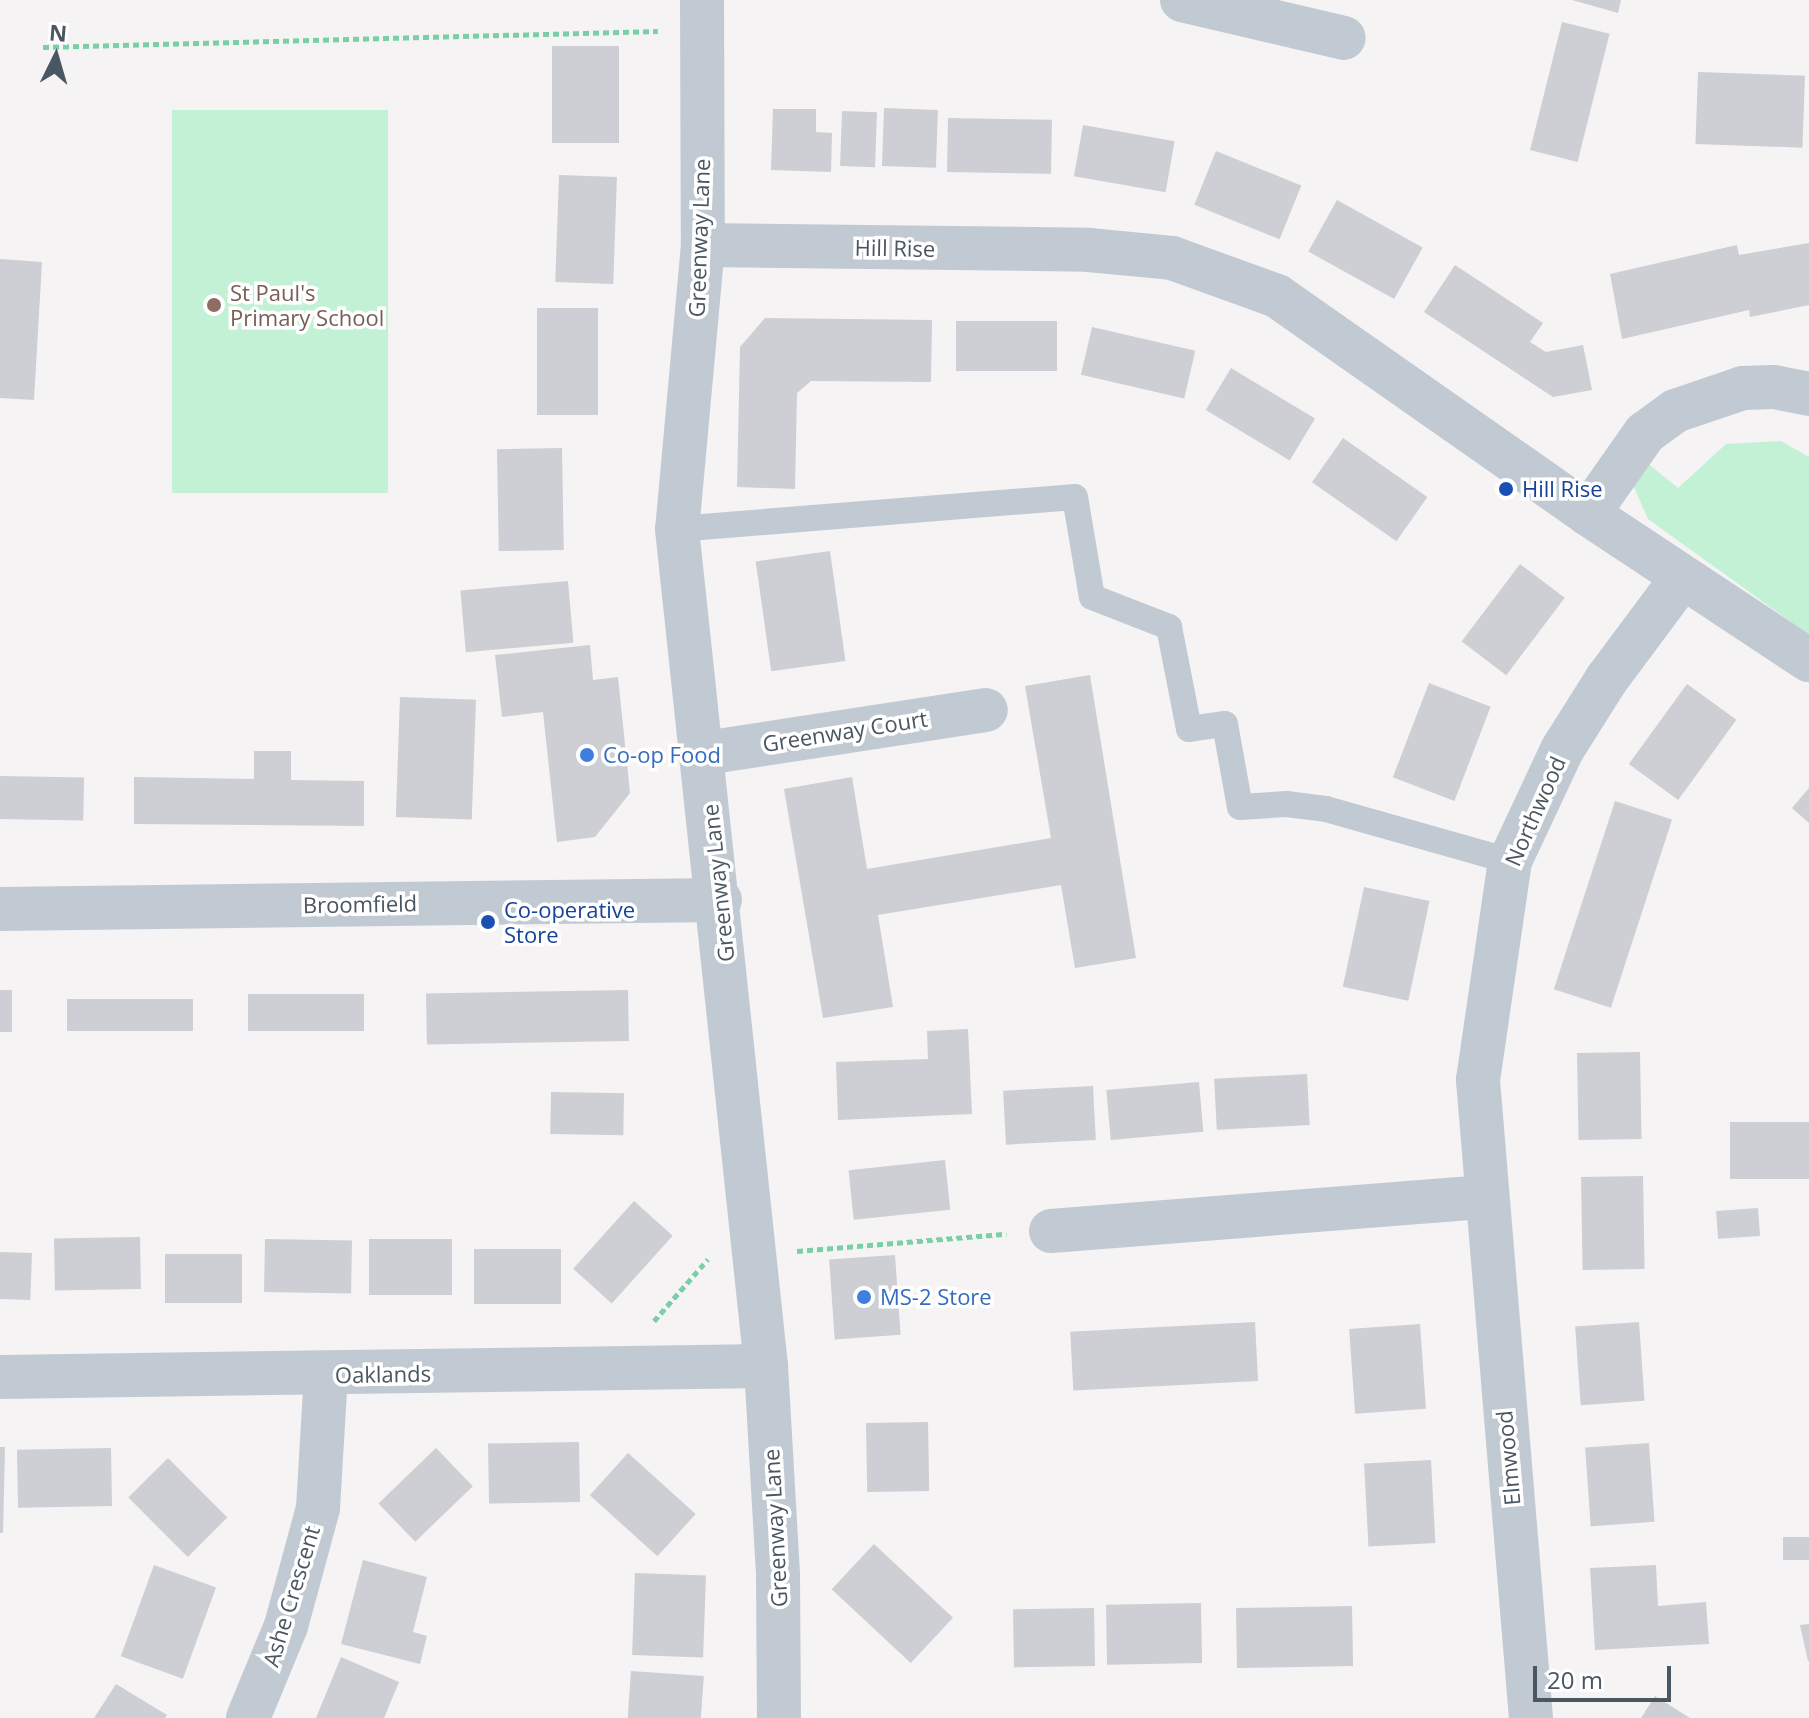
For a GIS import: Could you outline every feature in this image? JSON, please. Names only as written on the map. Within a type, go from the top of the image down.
[{"type":"street","points":[[1182,0],[1344,38]]},
{"type":"street","name":"Greenway Lane","points":[[702,16],[703,245],[677,529],[705,753],[766,1366],[778,1576],[779,1718]]},
{"type":"street","name":"Hill Rise","points":[[703,245],[1089,250],[1172,258],[1277,296],[1588,514],[1809,660]]},
{"type":"street","points":[[1588,514],[1645,433],[1675,411],[1743,388],[1774,387],[1809,394]]},
{"type":"street","name":"Northwood","points":[[1478,1080],[1510,861],[1562,750],[1606,680],[1682,578]]},
{"type":"street","name":"Greenway Court","points":[[705,753],[986,710]]},
{"type":"street","name":"Broomfield","points":[[0,909],[720,900]]},
{"type":"street","name":"Elmwood","points":[[1478,1080],[1485,1197],[1531,1718]]},
{"type":"street","points":[[1051,1231],[1485,1197]]},
{"type":"street","name":"Oaklands","points":[[0,1377],[326,1375],[766,1366]]},
{"type":"street","name":"Ashe Crescent","points":[[248,1718],[286,1626],[318,1508],[326,1375]]},
{"type":"lane","points":[[677,529],[1075,497],[1092,597],[1169,627],[1189,729],[1225,724],[1240,807],[1286,804],[1326,809],[1510,861]]},
{"type":"path","points":[[43,47],[702,16]]},
{"type":"path","points":[[639,1369],[639,1338],[710,1258],[1051,1231]]},
{"type":"green space","points":[[172,110],[388,110],[388,493],[172,493]]},
{"type":"green space","points":[[1781,441],[1809,457],[1809,635],[1648,519],[1633,485],[1646,462],[1678,488],[1726,444]]},
{"type":"building","points":[[1572,0],[1621,0],[1618,13]]},
{"type":"building","points":[[1562,22],[1610,34],[1578,162],[1530,150]]},
{"type":"building","points":[[552,46],[619,46],[619,143],[552,143]]},
{"type":"building","points":[[1698,72],[1805,76],[1802,148],[1695,144]]},
{"type":"building","points":[[884,108],[938,110],[936,168],[882,166]]},
{"type":"building","points":[[773,109],[816,109],[816,132],[832,133],[831,172],[771,170]]},
{"type":"building","points":[[842,111],[877,112],[875,167],[840,166]]},
{"type":"building","points":[[948,118],[1052,120],[1051,174],[947,172]]},
{"type":"building","points":[[1083,125],[1175,141],[1166,192],[1074,176]]},
{"type":"building","points":[[1216,151],[1301,185],[1280,239],[1194,205]]},
{"type":"building","points":[[559,175],[617,177],[613,284],[555,282]]},
{"type":"building","points":[[1337,200],[1423,248],[1394,299],[1308,252]]},
{"type":"building","points":[[1809,243],[1809,305],[1750,317],[1749,310],[1622,339],[1610,274],[1737,245],[1739,255]]},
{"type":"building","points":[[0,259],[42,262],[34,400],[0,398]]},
{"type":"building","points":[[1455,265],[1543,323],[1530,342],[1546,352],[1583,345],[1592,390],[1553,397],[1424,312]]},
{"type":"building","points":[[537,308],[598,308],[598,415],[537,415]]},
{"type":"building","points":[[765,318],[932,320],[931,382],[811,381],[797,393],[795,489],[737,487],[740,347]]},
{"type":"building","points":[[956,321],[1057,321],[1057,371],[956,371]]},
{"type":"building","points":[[1092,327],[1195,351],[1184,399],[1081,375]]},
{"type":"building","points":[[1231,368],[1315,418],[1290,460],[1206,410]]},
{"type":"building","points":[[1343,438],[1427,497],[1396,541],[1312,482]]},
{"type":"building","points":[[562,448],[564,550],[499,551],[497,449]]},
{"type":"building","points":[[830,551],[845,661],[771,671],[756,561]]},
{"type":"building","points":[[1520,564],[1565,598],[1506,675],[1462,641]]},
{"type":"building","points":[[568,581],[573,643],[466,652],[460,590]]},
{"type":"building","name":"Co-op Food","points":[[590,645],[593,680],[618,677],[630,793],[595,837],[557,842],[543,712],[502,717],[495,655]]},
{"type":"building","points":[[1090,675],[1136,958],[1075,968],[1061,885],[878,915],[893,1007],[823,1018],[784,789],[852,777],[867,869],[1051,838],[1025,686]]},
{"type":"building","points":[[1429,683],[1491,707],[1454,801],[1393,777]]},
{"type":"building","points":[[1687,684],[1736,720],[1678,800],[1629,764]]},
{"type":"building","points":[[400,697],[476,700],[472,820],[396,817]]},
{"type":"building","points":[[254,751],[291,751],[291,780],[364,781],[364,826],[134,824],[134,777],[254,779]]},
{"type":"building","points":[[0,776],[84,777],[83,820],[0,819]]},
{"type":"building","points":[[1809,788],[1809,823],[1792,808]]},
{"type":"building","points":[[1615,801],[1672,820],[1611,1008],[1554,989]]},
{"type":"building","points":[[1364,887],[1430,901],[1408,1001],[1343,987]]},
{"type":"building","points":[[0,990],[12,990],[12,1032],[0,1032]]},
{"type":"building","points":[[628,990],[629,1041],[427,1045],[426,994]]},
{"type":"building","points":[[248,994],[364,994],[364,1031],[248,1031]]},
{"type":"building","points":[[67,999],[193,999],[193,1031],[67,1031]]},
{"type":"building","points":[[968,1029],[972,1114],[838,1120],[836,1062],[928,1059],[927,1031]]},
{"type":"building","points":[[1640,1052],[1642,1139],[1579,1140],[1577,1053]]},
{"type":"building","points":[[1307,1074],[1310,1125],[1217,1130],[1214,1079]]},
{"type":"building","points":[[1199,1082],[1203,1132],[1111,1140],[1106,1090]]},
{"type":"building","points":[[1093,1086],[1096,1140],[1006,1145],[1003,1091]]},
{"type":"building","points":[[551,1092],[624,1093],[623,1135],[550,1134]]},
{"type":"building","points":[[1730,1122],[1809,1122],[1809,1179],[1730,1179]]},
{"type":"building","points":[[945,1160],[950,1210],[854,1220],[849,1170]]},
{"type":"building","points":[[1643,1176],[1645,1269],[1583,1270],[1581,1177]]},
{"type":"building","points":[[634,1201],[673,1236],[612,1303],[573,1269]]},
{"type":"building","points":[[1758,1208],[1760,1236],[1718,1239],[1716,1211]]},
{"type":"building","points":[[140,1237],[141,1289],[55,1290],[54,1239]]},
{"type":"building","points":[[265,1239],[352,1241],[351,1294],[264,1292]]},
{"type":"building","points":[[369,1239],[452,1239],[452,1295],[369,1295]]},
{"type":"building","points":[[474,1249],[561,1249],[561,1304],[474,1304]]},
{"type":"building","points":[[0,1252],[32,1253],[30,1300],[0,1299]]},
{"type":"building","points":[[165,1254],[242,1254],[242,1303],[165,1303]]},
{"type":"building","name":"MS-2 Store","points":[[895,1255],[901,1335],[835,1339],[829,1260]]},
{"type":"building","points":[[1255,1322],[1258,1381],[1073,1391],[1070,1332]]},
{"type":"building","points":[[1639,1322],[1645,1401],[1581,1405],[1575,1326]]},
{"type":"building","points":[[1420,1324],[1426,1409],[1355,1414],[1349,1329]]},
{"type":"building","points":[[928,1422],[929,1491],[867,1492],[866,1423]]},
{"type":"building","points":[[579,1442],[580,1502],[489,1504],[488,1444]]},
{"type":"building","points":[[1649,1443],[1655,1522],[1591,1526],[1585,1447]]},
{"type":"building","points":[[0,1447],[5,1447],[3,1533],[0,1533]]},
{"type":"building","points":[[111,1448],[112,1506],[18,1508],[17,1450]]},
{"type":"building","points":[[436,1448],[473,1486],[415,1542],[378,1504]]},
{"type":"building","points":[[628,1453],[696,1514],[657,1556],[590,1495]]},
{"type":"building","points":[[168,1458],[227,1517],[188,1557],[128,1498]]},
{"type":"building","points":[[1431,1460],[1435,1543],[1368,1546],[1364,1464]]},
{"type":"building","points":[[1783,1537],[1809,1537],[1809,1560],[1783,1560]]},
{"type":"building","points":[[874,1544],[953,1618],[911,1663],[832,1589]]},
{"type":"building","points":[[363,1560],[427,1577],[413,1632],[427,1636],[420,1664],[341,1644]]},
{"type":"building","points":[[154,1565],[216,1588],[183,1679],[121,1656]]},
{"type":"building","points":[[1656,1565],[1658,1606],[1706,1602],[1709,1644],[1595,1650],[1590,1568]]},
{"type":"building","points":[[635,1573],[706,1575],[703,1657],[632,1655]]},
{"type":"building","points":[[1201,1603],[1202,1663],[1107,1665],[1106,1605]]},
{"type":"building","points":[[1352,1606],[1353,1666],[1237,1668],[1236,1608]]},
{"type":"building","points":[[1094,1608],[1095,1666],[1014,1667],[1013,1609]]},
{"type":"building","points":[[1809,1624],[1809,1661],[1808,1661],[1800,1625]]},
{"type":"building","points":[[341,1657],[399,1682],[384,1718],[316,1718]]},
{"type":"building","points":[[631,1671],[704,1676],[701,1718],[628,1718]]},
{"type":"building","points":[[116,1684],[167,1715],[165,1718],[94,1718]]},
{"type":"building","points":[[1655,1696],[1690,1718],[1641,1718]]},
{"type":"place","name":"St Paul's Primary School","points":[[214,305]]},
{"type":"place","name":"Hill Rise","points":[[1506,489]]},
{"type":"place","name":"Co-op Food","points":[[587,755]]},
{"type":"place","name":"Co-operative Store","points":[[488,922]]},
{"type":"place","name":"MS-2 Store","points":[[864,1297]]}]
